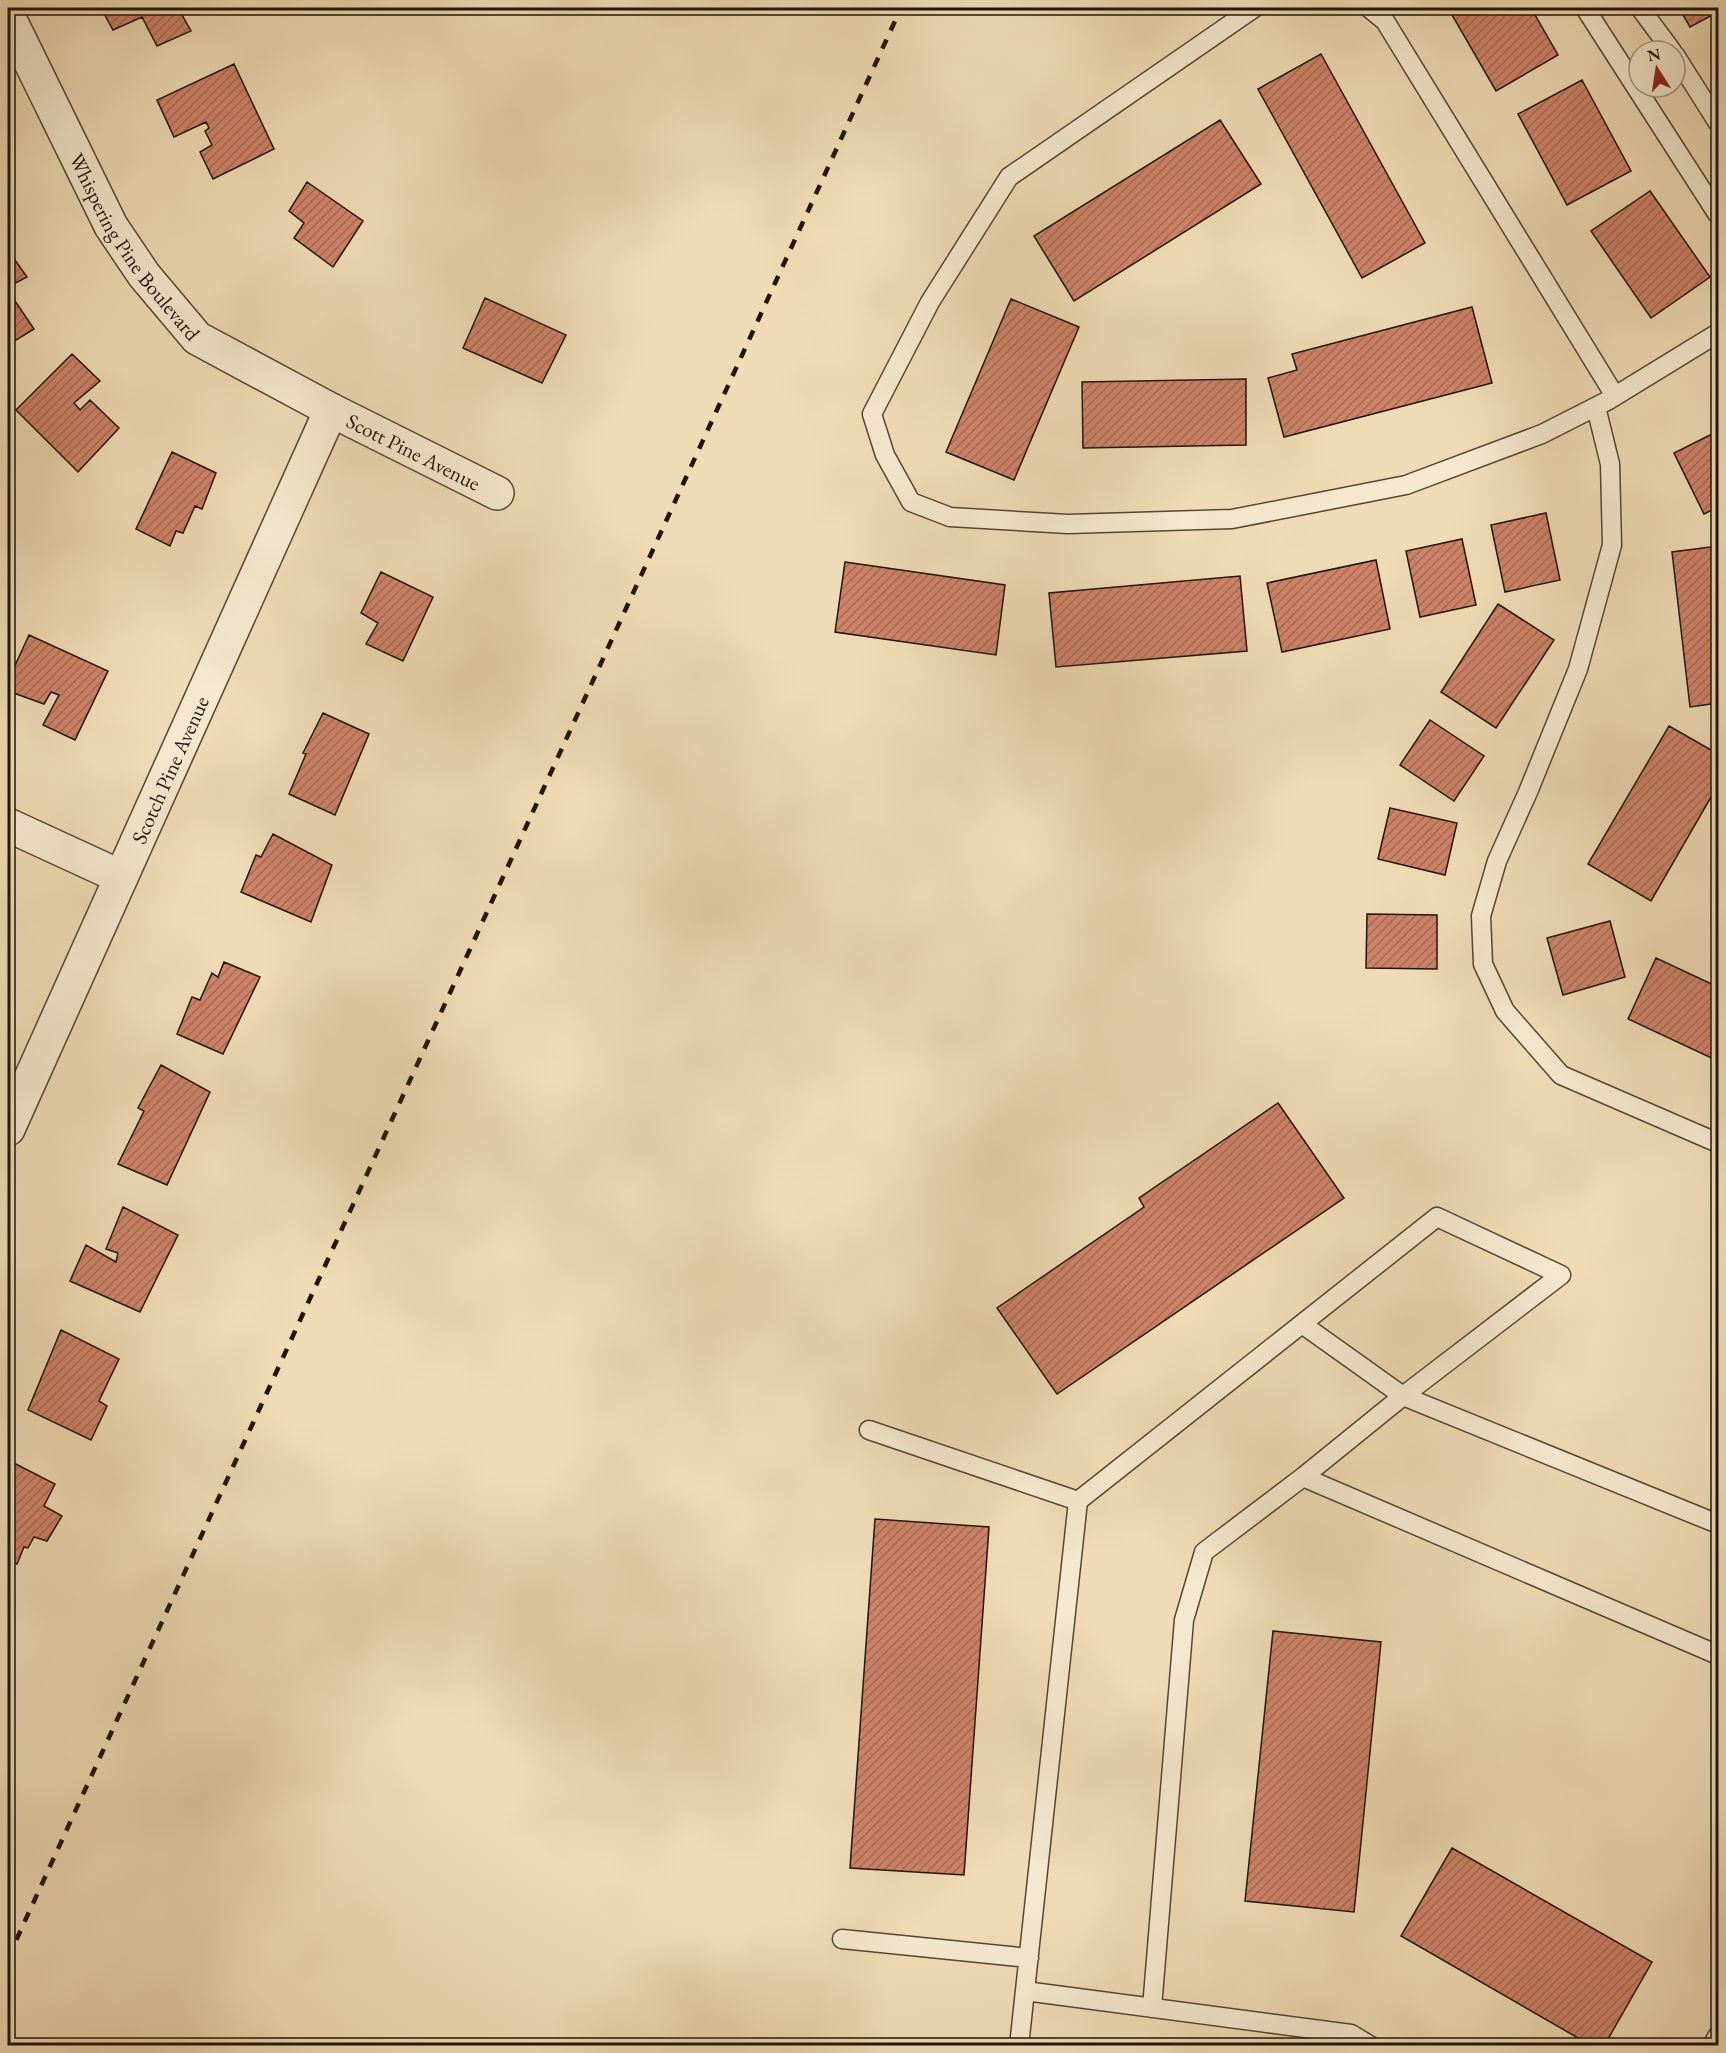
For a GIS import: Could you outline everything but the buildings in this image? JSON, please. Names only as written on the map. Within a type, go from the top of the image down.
[{"type":"street","name":"Whispering Pine Boulevard","points":[[8,16],[111,226],[144,274],[197,338],[331,410]]},
{"type":"street","name":"Scott Pine Avenue","points":[[331,410],[496,493]]},
{"type":"street","name":"Scotch Pine Avenue","points":[[8,1129],[331,410]]},
{"type":"street","points":[[8,825],[121,877]]},
{"type":"lane","points":[[1254,8],[1009,177],[930,302],[872,414],[885,455],[911,502],[950,517],[1068,524],[1233,519],[1406,485],[1542,434],[1615,396],[1719,333]]},
{"type":"lane","points":[[1369,8],[1385,21],[1615,396]]},
{"type":"lane","points":[[1585,8],[1719,215]]},
{"type":"lane","points":[[1640,8],[1663,39]]},
{"type":"lane","points":[[1687,74],[1719,123]]},
{"type":"lane","points":[[1596,406],[1610,464],[1612,545],[1578,669],[1497,861],[1481,916],[1483,964],[1504,1011],[1561,1076],[1719,1143]]},
{"type":"lane","points":[[1019,2046],[1078,1501],[1437,1217],[1561,1275],[1204,1552],[1184,1620],[1152,2008]]},
{"type":"lane","points":[[1302,1324],[1403,1396],[1719,1524]]},
{"type":"lane","points":[[869,1430],[1078,1501]]},
{"type":"lane","points":[[1303,1477],[1719,1655]]},
{"type":"lane","points":[[842,1940],[1029,1958]]},
{"type":"lane","points":[[1025,1991],[1351,2034],[1371,2046]]},
{"type":"lane","points":[[1712,2046],[1719,2035]]},
{"type":"railway","points":[[8,1958],[901,8]]}]
